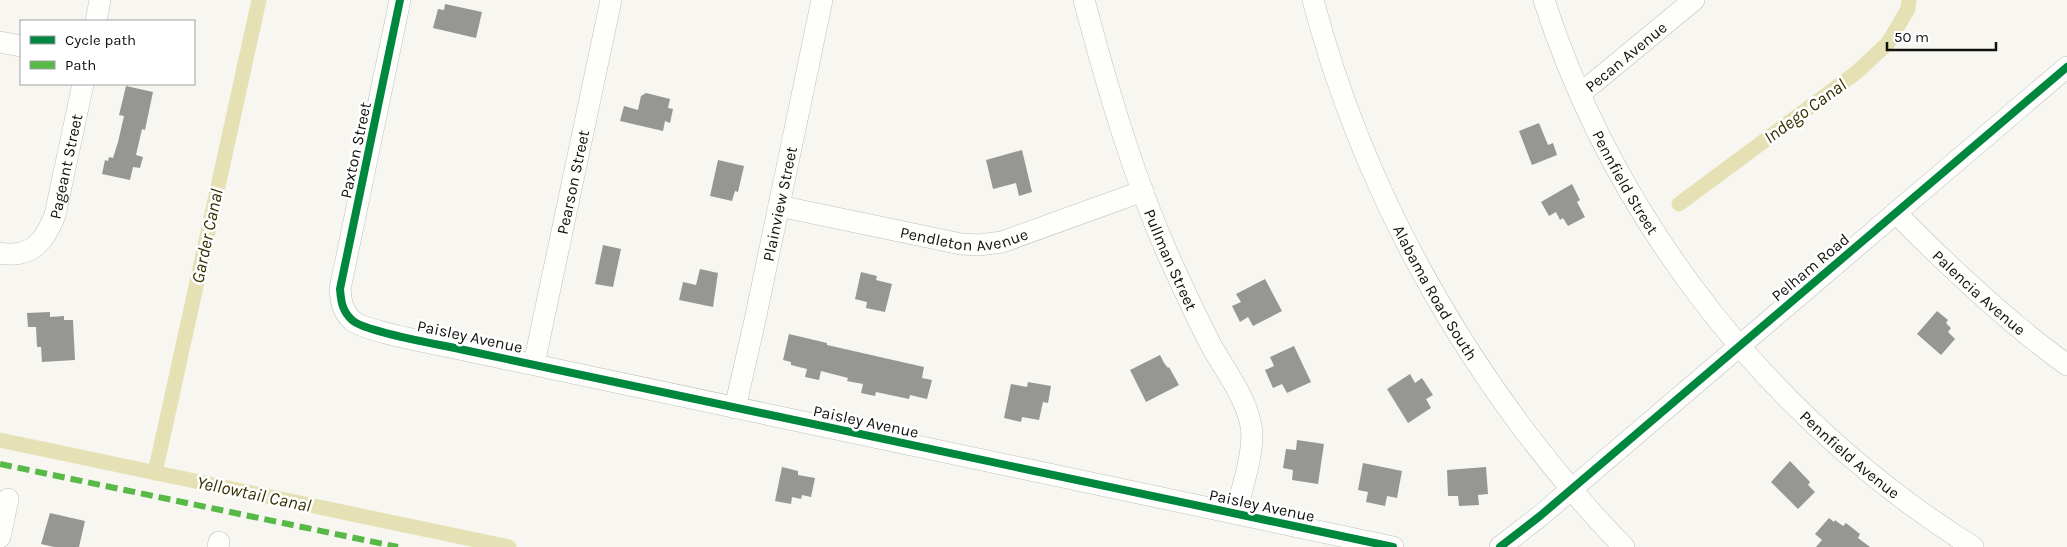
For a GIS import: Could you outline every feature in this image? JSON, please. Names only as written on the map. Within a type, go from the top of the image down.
[{"type":"street","points":[[96,20],[100,0]]},
{"type":"street","name":"Paxton Street","points":[[342,306],[340,289],[400,0]]},
{"type":"street","name":"Pearson Street","points":[[534,364],[612,0]]},
{"type":"street","name":"Plainview Street","points":[[735,408],[822,0]]},
{"type":"street","name":"Pullman Street","points":[[1084,0],[1112,100],[1143,191],[1168,254],[1211,345],[1242,400],[1250,420],[1253,437],[1236,513]]},
{"type":"street","name":"Alabama Road South","points":[[1313,0],[1325,44],[1358,140],[1387,205],[1424,276],[1491,385],[1572,489],[1624,547]]},
{"type":"street","name":"Pennfield Street","points":[[1544,0],[1580,94],[1606,150],[1638,206],[1678,267],[1739,346]]},
{"type":"street","name":"Pecan Avenue","points":[[1580,94],[1694,0]]},
{"type":"street","points":[[0,42],[20,46]]},
{"type":"street","name":"Pelham Road","points":[[1572,489],[1896,213],[2063,79]]},
{"type":"street","name":"Pageant Street","points":[[0,253],[24,252],[39,245],[48,232],[55,215],[83,85]]},
{"type":"street","name":"Pendleton Avenue","points":[[779,206],[961,244],[980,245],[1002,242],[1143,191]]},
{"type":"street","name":"Palencia Avenue","points":[[1896,213],[2014,325],[2067,365]]},
{"type":"street","name":"Paisley Avenue","points":[[342,306],[352,321],[368,329],[1393,547]]},
{"type":"street","name":"Pennfield Avenue","points":[[1739,346],[1804,413],[1874,476],[1916,508],[1974,547]]},
{"type":"street","points":[[1500,547],[1572,489]]},
{"type":"street","points":[[0,537],[8,499]]},
{"type":"building","points":[[445,4],[482,12],[476,38],[433,28],[438,9],[444,10]]},
{"type":"building","points":[[126,86],[153,92],[145,130],[142,129],[136,155],[143,157],[140,168],[133,167],[130,180],[102,174],[105,160],[108,161],[109,157],[113,158],[118,142],[124,116],[119,115]]},
{"type":"building","points":[[646,93],[670,99],[668,108],[673,109],[670,123],[665,121],[663,131],[620,121],[624,106],[638,110],[641,96]]},
{"type":"building","points":[[1539,123],[1548,145],[1553,143],[1557,155],[1532,165],[1519,131]]},
{"type":"building","points":[[1022,150],[1032,192],[1019,196],[1016,183],[993,189],[986,160]]},
{"type":"building","points":[[718,160],[744,166],[738,192],[735,191],[732,201],[710,196]]},
{"type":"building","points":[[1572,184],[1580,200],[1577,202],[1585,217],[1568,226],[1563,218],[1560,220],[1556,212],[1549,216],[1541,202]]},
{"type":"building","points":[[603,245],[621,249],[613,287],[595,284]]},
{"type":"building","points":[[700,269],[718,273],[713,307],[679,300],[683,282],[696,285]]},
{"type":"building","points":[[861,272],[877,276],[876,280],[892,284],[885,312],[866,308],[867,302],[855,299]]},
{"type":"building","points":[[1265,279],[1282,311],[1253,326],[1248,317],[1240,322],[1232,306],[1241,302],[1236,294]]},
{"type":"building","points":[[1937,311],[1948,320],[1946,323],[1951,328],[1948,332],[1955,339],[1941,355],[1917,334]]},
{"type":"building","points":[[50,312],[50,317],[64,316],[64,320],[73,320],[75,360],[42,362],[41,347],[37,347],[36,327],[28,327],[27,313]]},
{"type":"building","points":[[789,334],[827,343],[827,345],[924,367],[922,378],[932,380],[927,399],[910,395],[909,399],[876,392],[875,396],[861,393],[863,384],[847,381],[848,378],[821,371],[819,380],[805,377],[807,369],[791,365],[791,362],[783,360]]},
{"type":"building","points":[[1294,346],[1311,382],[1287,393],[1282,384],[1273,388],[1265,370],[1274,366],[1270,357]]},
{"type":"building","points":[[1160,355],[1179,385],[1146,402],[1130,370]]},
{"type":"building","points":[[1410,374],[1415,383],[1422,378],[1433,395],[1426,399],[1431,408],[1408,423],[1387,389]]},
{"type":"building","points":[[1028,382],[1051,386],[1048,403],[1043,402],[1039,420],[1022,417],[1021,422],[1004,418],[1011,384],[1027,387]]},
{"type":"building","points":[[1297,440],[1324,444],[1318,484],[1292,480],[1293,470],[1283,468],[1286,449],[1296,450]]},
{"type":"building","points":[[1790,461],[1810,482],[1808,485],[1815,492],[1798,509],[1771,482]]},
{"type":"building","points":[[1363,463],[1402,471],[1397,498],[1387,496],[1385,506],[1366,502],[1368,492],[1358,490]]},
{"type":"building","points":[[782,467],[798,471],[798,475],[815,478],[811,497],[802,495],[801,499],[792,497],[791,504],[775,501]]},
{"type":"building","points":[[1486,467],[1488,494],[1478,495],[1479,505],[1459,506],[1458,496],[1448,496],[1447,470]]},
{"type":"building","points":[[50,513],[85,521],[79,547],[54,547],[41,544]]},
{"type":"building","points":[[1829,518],[1843,526],[1846,523],[1860,534],[1858,538],[1870,547],[1816,547],[1822,540],[1815,534]]},
{"type":"waterway","name":"Garder Canal","points":[[155,473],[259,0]]},
{"type":"waterway","name":"Indego Canal","points":[[1679,204],[1857,72],[1888,43],[1908,9],[1909,0]]},
{"type":"waterway","name":"Yellowtail Canal","points":[[0,440],[509,547]]},
{"type":"marked path","points":[[0,464],[398,547]]},
{"type":"cycle path","points":[[400,0],[340,289],[346,313],[359,325],[422,341],[1393,547]]},
{"type":"cycle path","points":[[1500,547],[1540,516],[2067,67]]}]
